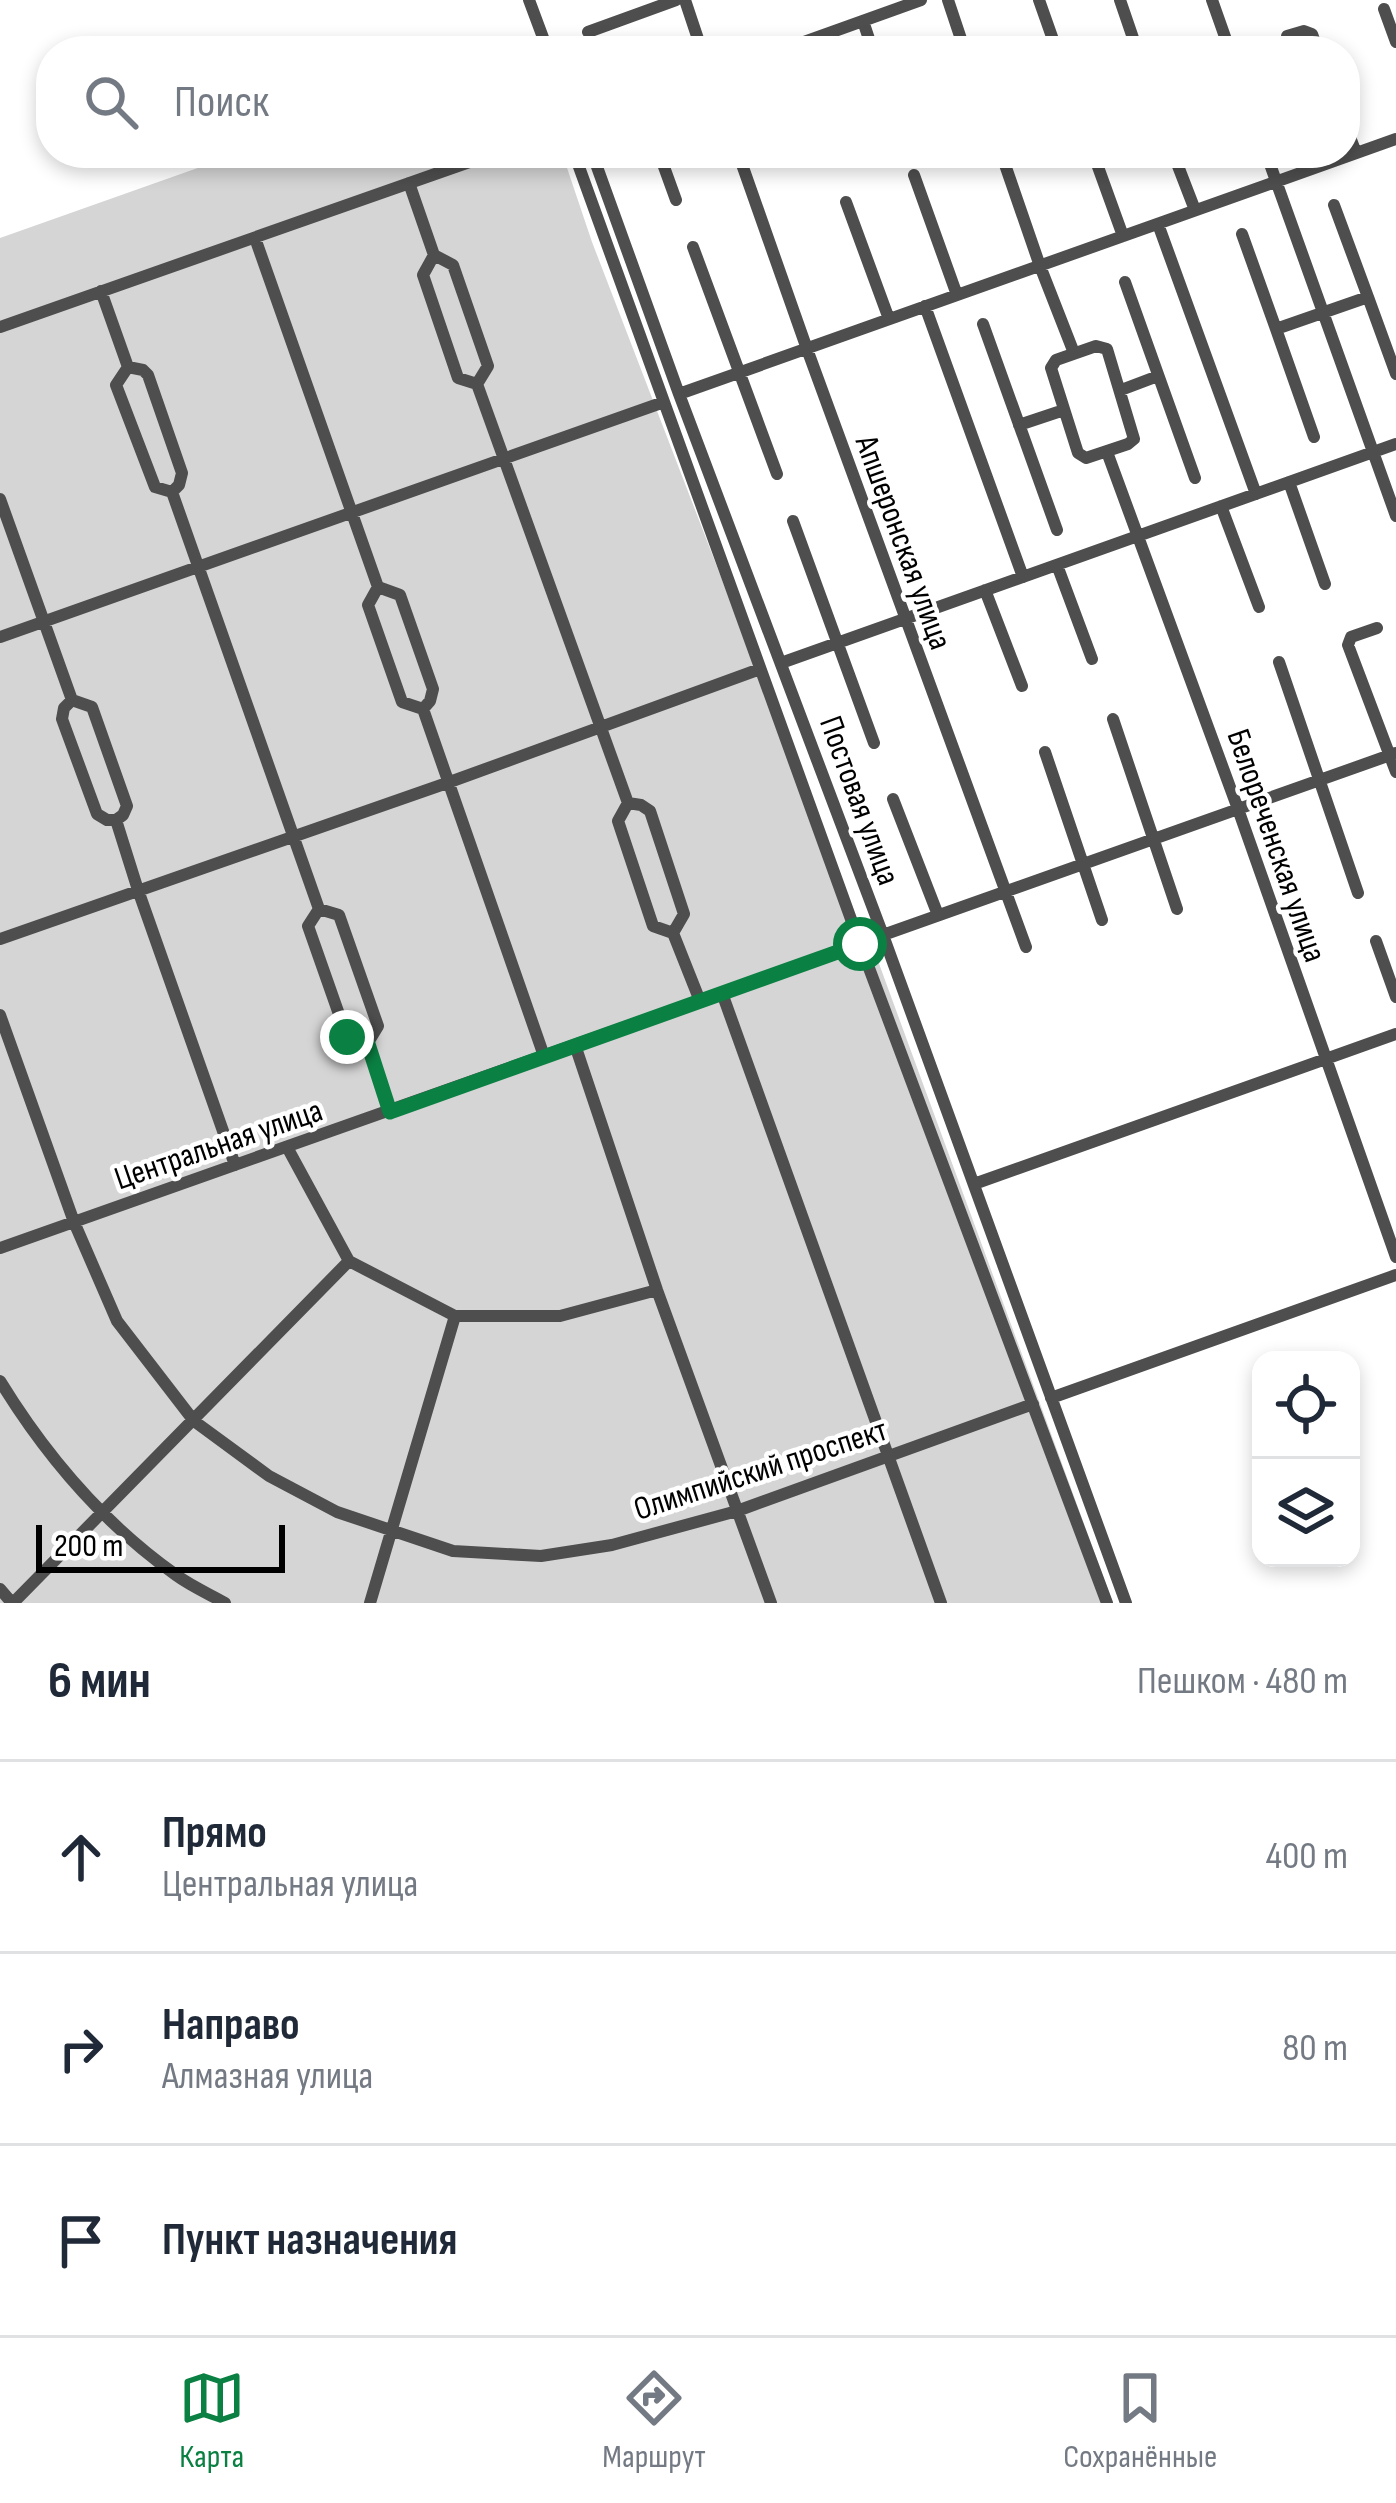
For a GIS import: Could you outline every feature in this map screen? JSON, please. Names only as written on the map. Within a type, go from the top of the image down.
[{"type":"street","points":[[529,0],[542,36]]},
{"type":"street","points":[[588,32],[681,0],[696,36]]},
{"type":"street","points":[[824,36],[922,0]]},
{"type":"street","points":[[948,0],[960,36]]},
{"type":"street","points":[[1039,0],[1052,36]]},
{"type":"street","points":[[1120,0],[1132,36]]},
{"type":"street","points":[[1213,0],[1225,36]]},
{"type":"street","points":[[1384,9],[1396,42]]},
{"type":"street","points":[[863,21],[868,36]]},
{"type":"street","points":[[1287,36],[1304,31],[1313,36]]},
{"type":"street","points":[[1360,152],[1395,143]]},
{"type":"street","points":[[0,328],[452,168]]},
{"type":"street","name":"Постовая улица","points":[[579,168],[860,944],[1107,1603]]},
{"type":"street","name":"Постовая улица","points":[[597,168],[1126,1603]]},
{"type":"street","points":[[664,168],[676,200]]},
{"type":"street","name":"Апшеронская улица","points":[[743,168],[1026,947]]},
{"type":"street","points":[[1006,168],[1074,353]]},
{"type":"street","points":[[1099,168],[1124,236]]},
{"type":"street","points":[[1179,168],[1195,211]]},
{"type":"street","points":[[1271,168],[1396,516]]},
{"type":"street","points":[[679,394],[1315,168]]},
{"type":"street","points":[[914,175],[957,295]]},
{"type":"street","points":[[409,183],[434,255],[453,265],[488,366],[477,384]]},
{"type":"street","points":[[846,202],[889,320]]},
{"type":"street","points":[[1334,205],[1396,374]]},
{"type":"street","points":[[1158,224],[1256,494]]},
{"type":"street","points":[[1242,234],[1314,437]]},
{"type":"street","points":[[255,238],[378,586],[400,595],[433,689],[423,710]]},
{"type":"street","points":[[693,248],[777,474]]},
{"type":"street","points":[[434,255],[423,274],[458,378],[477,384]]},
{"type":"street","points":[[1125,282],[1195,478]]},
{"type":"street","points":[[101,291],[128,367]]},
{"type":"street","points":[[1276,329],[1368,297]]},
{"type":"street","points":[[925,307],[1023,577]]},
{"type":"street","points":[[983,324],[1057,530]]},
{"type":"street","points":[[1096,346],[1107,349],[1134,439],[1090,458],[1078,453],[1051,368],[1056,360],[1074,353],[1096,346]]},
{"type":"street","points":[[128,367],[116,385],[155,487],[172,492]]},
{"type":"street","points":[[128,367],[148,375],[182,473],[172,492]]},
{"type":"street","points":[[1121,390],[1158,376]]},
{"type":"street","points":[[477,384],[628,803]]},
{"type":"street","points":[[0,637],[664,402]]},
{"type":"street","points":[[1019,425],[1064,410]]},
{"type":"street","points":[[781,663],[1396,444]]},
{"type":"street","name":"Белореченская улица","points":[[1107,452],[1396,1257]]},
{"type":"street","points":[[1289,482],[1325,584]]},
{"type":"street","points":[[172,492],[319,909]]},
{"type":"street","points":[[0,499],[72,700]]},
{"type":"street","points":[[1221,506],[1258,607]]},
{"type":"street","points":[[793,521],[874,743]]},
{"type":"street","points":[[1057,565],[1092,659]]},
{"type":"street","points":[[378,586],[368,605],[402,702],[423,710]]},
{"type":"street","points":[[986,590],[1022,686]]},
{"type":"street","points":[[1377,628],[1348,640],[1396,772]]},
{"type":"street","points":[[1279,662],[1358,893]]},
{"type":"street","points":[[0,939],[760,670]]},
{"type":"street","points":[[72,700],[62,719],[97,814],[116,820]]},
{"type":"street","points":[[72,700],[92,707],[127,806],[116,820]]},
{"type":"street","points":[[423,710],[544,1056]]},
{"type":"street","points":[[1113,719],[1177,909]]},
{"type":"street","points":[[1045,752],[1102,920]]},
{"type":"street","points":[[883,935],[1393,754]]},
{"type":"street","points":[[893,799],[938,915]]},
{"type":"street","points":[[628,803],[650,811],[684,914],[674,933],[700,1001]]},
{"type":"street","points":[[628,803],[617,821],[653,926],[674,933]]},
{"type":"street","points":[[116,820],[236,1165]]},
{"type":"street","points":[[319,909],[308,926],[347,1037],[368,1044]]},
{"type":"street","points":[[319,909],[339,915],[378,1026],[368,1044],[390,1112]]},
{"type":"street","points":[[1376,941],[1396,997]]},
{"type":"street","name":"Центральная улица","points":[[0,1248],[860,944]]},
{"type":"street","points":[[722,993],[941,1603]]},
{"type":"street","name":"Олимпийский проспект","points":[[0,1015],[74,1222],[117,1321],[194,1421],[269,1476],[337,1512],[452,1550],[541,1556],[612,1545],[737,1511],[1033,1404]]},
{"type":"street","points":[[974,1184],[1396,1034]]},
{"type":"street","points":[[575,1045],[771,1603]]},
{"type":"street","points":[[287,1147],[350,1261],[455,1316],[560,1316],[657,1289]]},
{"type":"street","points":[[0,1589],[13,1603],[350,1261]]},
{"type":"street","points":[[1052,1398],[1396,1275]]},
{"type":"street","points":[[370,1603],[455,1316]]},
{"type":"street","points":[[0,1382],[25,1422],[103,1514],[176,1576],[225,1603]]},
{"type":"shaded area","points":[[198,168],[567,168],[850,920],[870,939],[1113,1603],[0,1603],[0,238]]},
{"type":"route","points":[[347,1037],[368,1044],[390,1112],[860,944]]}]
